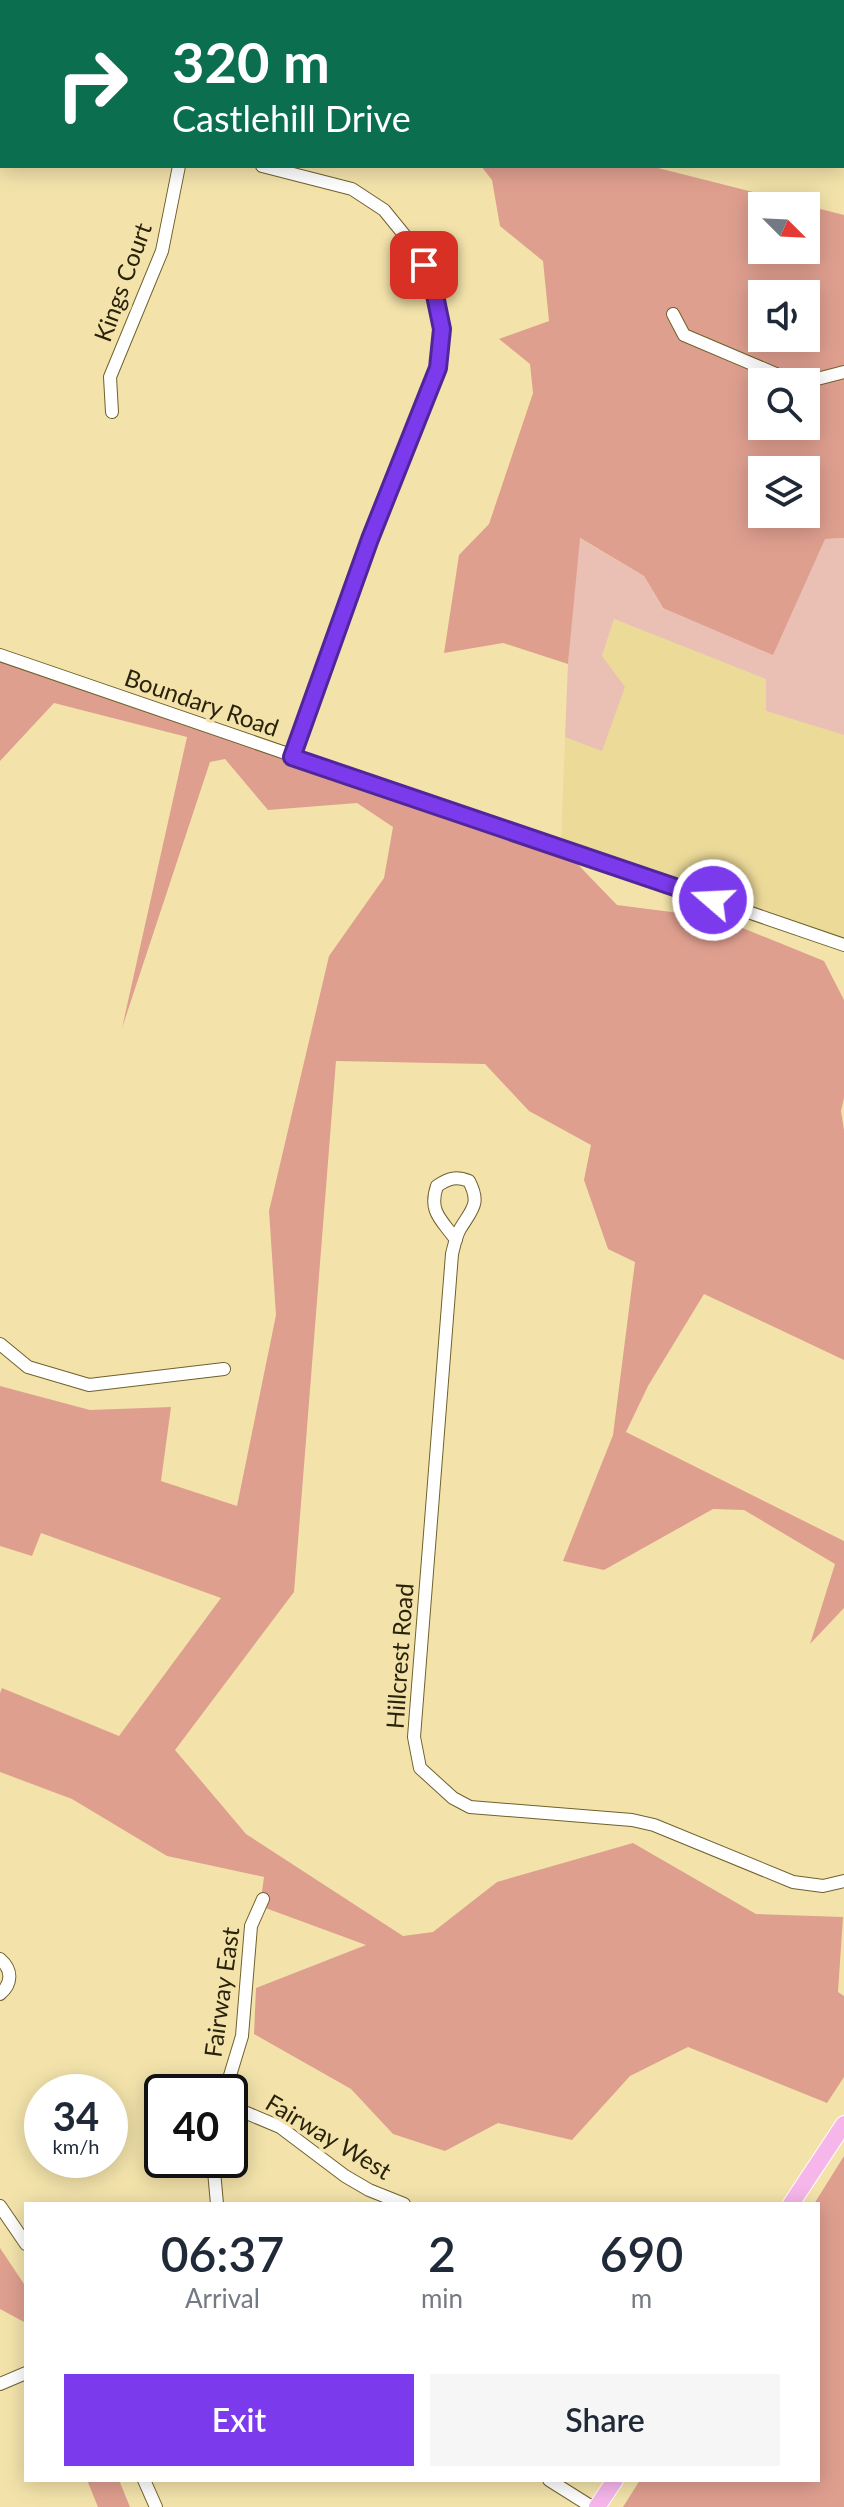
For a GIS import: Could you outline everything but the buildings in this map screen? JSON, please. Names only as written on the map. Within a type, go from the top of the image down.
[{"type":"main road","points":[[792,2202],[844,2124]]},
{"type":"main road","points":[[595,2507],[614,2482]]},
{"type":"street","name":"Kings Court","points":[[112,412],[110,377],[162,251],[179,168]]},
{"type":"street","points":[[270,168],[352,189],[384,210],[415,248],[432,281],[442,329],[438,368],[370,539],[292,757]]},
{"type":"street","points":[[673,314],[684,335],[783,377],[817,379],[844,372]]},
{"type":"street","name":"Boundary Road","points":[[0,655],[844,945]]},
{"type":"street","name":"Hillcrest Road","points":[[456,1240],[438,1218],[433,1198],[437,1186],[449,1178],[460,1177],[469,1181],[475,1191],[476,1203],[452,1254],[414,1737],[420,1768],[453,1798],[470,1807],[632,1820],[654,1825],[793,1882],[823,1886],[844,1881]]},
{"type":"street","points":[[0,1344],[28,1367],[89,1385],[224,1369]]},
{"type":"street","name":"Fairway East","points":[[230,2074],[242,2036],[251,1926],[263,1899]]},
{"type":"street","points":[[0,1959],[7,1967],[10,1981],[0,1994]]},
{"type":"street","name":"Fairway West","points":[[248,2114],[280,2127],[345,2176],[399,2202]]},
{"type":"street","points":[[215,2178],[217,2202]]},
{"type":"street","points":[[0,2206],[24,2241]]},
{"type":"street","points":[[0,2384],[24,2374]]},
{"type":"street","points":[[145,2482],[156,2507]]},
{"type":"street","points":[[552,2482],[595,2507]]},
{"type":"shaded area","points":[[483,168],[658,168],[753,192],[748,192],[748,264],[820,264],[820,209],[844,215],[844,538],[825,539],[773,655],[663,608],[644,576],[580,538],[568,664],[503,643],[444,653],[459,555],[489,524],[533,393],[530,364],[499,339],[549,321],[543,261],[500,226],[492,180]]},
{"type":"shaded area","points":[[579,538],[644,576],[663,609],[825,539],[844,538],[844,735],[766,711],[766,679],[614,619],[602,656],[625,687],[602,751],[565,737]]},
{"type":"shaded area","points":[[614,619],[766,679],[766,711],[844,735],[844,945],[561,842],[565,737],[602,750],[602,656]]},
{"type":"shaded area","points":[[0,656],[561,847],[617,905],[718,918],[824,961],[844,1000],[844,1098],[841,1111],[844,1130],[844,1360],[704,1294],[648,1386],[626,1432],[844,1541],[844,1608],[810,1644],[835,1564],[744,1510],[713,1509],[604,1570],[563,1561],[613,1435],[635,1262],[608,1249],[584,1180],[591,1145],[529,1111],[485,1064],[336,1061],[294,1592],[175,1750],[246,1834],[403,1936],[433,1932],[497,1882],[633,1843],[756,1914],[843,1917],[838,1992],[844,1996],[844,2077],[827,2103],[688,2047],[630,2076],[572,2140],[498,2123],[445,2151],[393,2134],[351,2089],[254,2034],[256,1988],[366,1945],[260,1906],[264,1877],[167,1856],[72,1799],[0,1772],[2,1688],[119,1736],[221,1598],[41,1533],[32,1556],[0,1546],[0,1386],[90,1410],[171,1407],[161,1481],[237,1506],[276,1315],[269,1211],[329,956],[384,878],[393,827],[357,803],[268,810],[225,759],[210,762],[122,1028],[187,737],[54,703],[0,761]]},
{"type":"shaded area","points":[[844,2156],[844,2507],[623,2507],[639,2482],[820,2482],[820,2202],[815,2202]]},
{"type":"shaded area","points":[[0,2248],[24,2284],[24,2322],[0,2309]]},
{"type":"shaded area","points":[[88,2482],[120,2482],[130,2507],[98,2507]]},
{"type":"route","points":[[424,265],[432,281],[442,329],[438,368],[370,539],[292,757],[713,900]]}]
